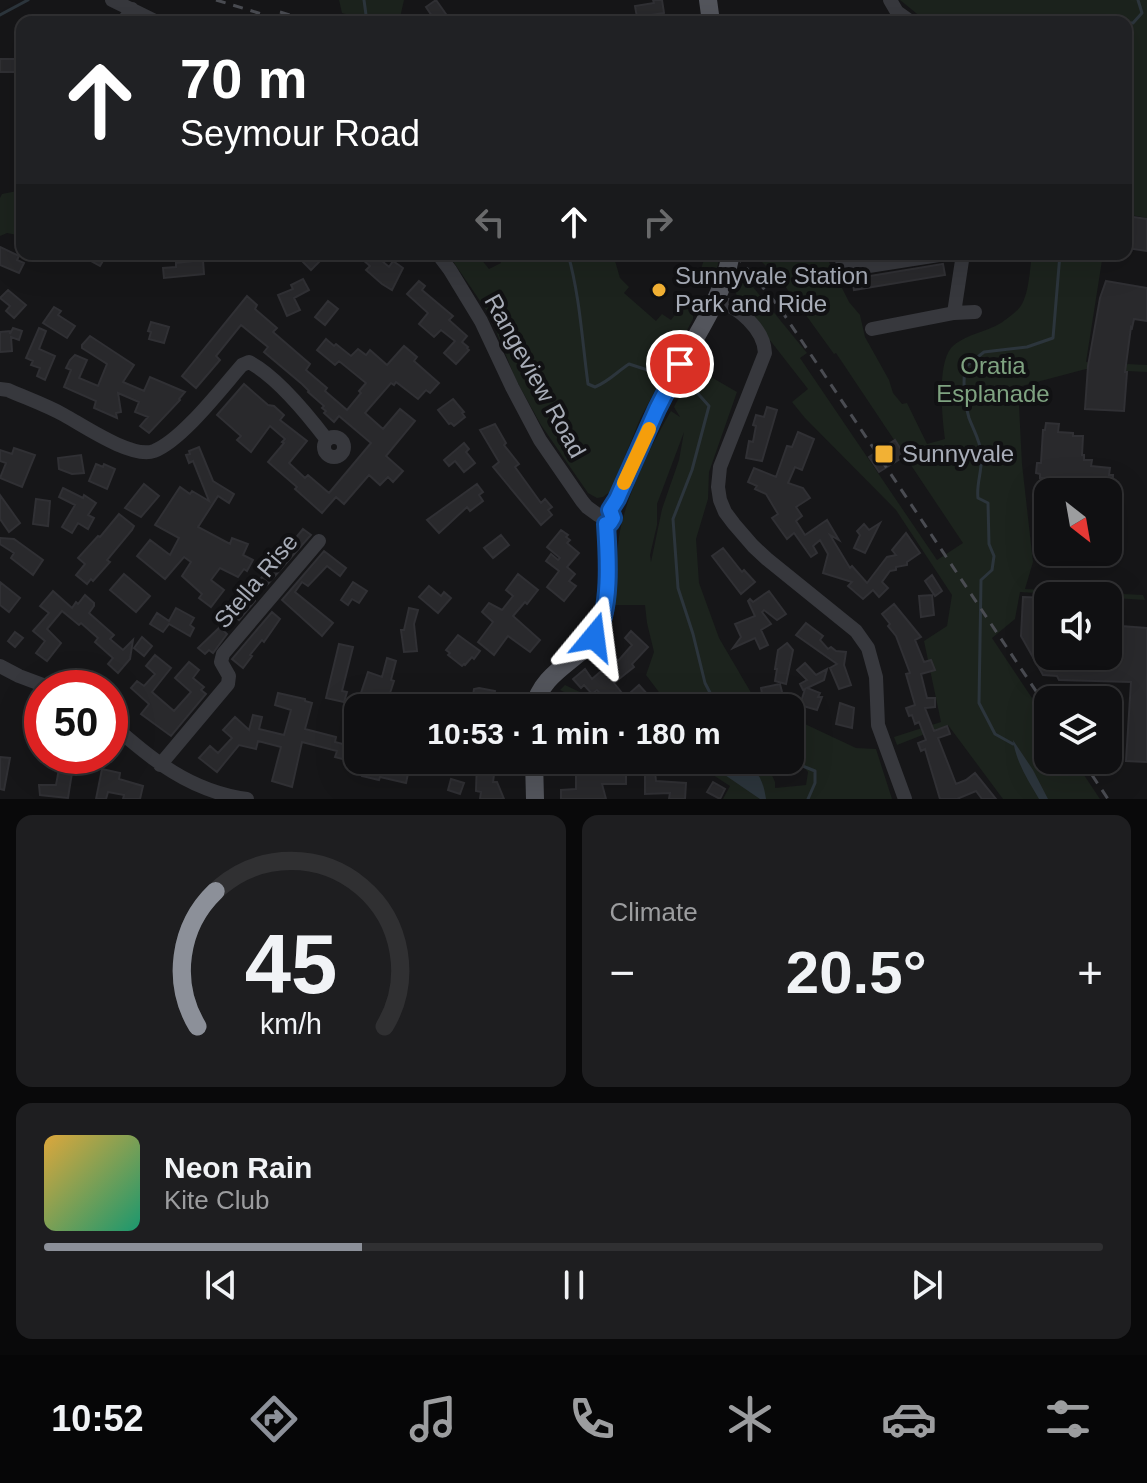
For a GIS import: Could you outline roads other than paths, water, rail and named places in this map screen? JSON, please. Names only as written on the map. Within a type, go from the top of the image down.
[{"type":"main road","points":[[539,694],[599,630],[607,583],[604,516],[617,499],[670,384],[716,301],[729,262]]},
{"type":"main road","points":[[534,774],[535,799]]},
{"type":"street","points":[[112,0],[145,16]]},
{"type":"street","points":[[890,0],[903,16]]},
{"type":"street","points":[[127,16],[132,9]]},
{"type":"street","name":"Rangeview Road","points":[[442,260],[481,321],[540,440],[582,501],[592,511],[604,516]]},
{"type":"street","points":[[842,260],[844,264],[856,268],[877,260]]},
{"type":"street","points":[[954,313],[962,260]]},
{"type":"street","points":[[716,301],[730,305],[743,316],[764,342],[765,353],[720,467],[720,500],[725,512],[753,546],[856,631],[868,648],[876,677],[878,725],[905,799]]},
{"type":"street","points":[[872,329],[954,313],[975,312]]},
{"type":"street","points":[[0,389],[63,414],[94,433],[145,453],[158,449],[184,428],[242,365],[249,362],[281,388],[327,440]]},
{"type":"street","name":"Stella Rise","points":[[160,765],[228,684],[229,676],[221,662],[223,654],[319,541]]},
{"type":"street","points":[[0,666],[24,678]]},
{"type":"street","points":[[128,738],[160,765],[197,786],[247,799]]},
{"type":"waterway","points":[[0,15],[28,0]]},
{"type":"waterway","points":[[364,0],[366,16]]},
{"type":"waterway","points":[[1132,23],[1142,13],[1138,0]]},
{"type":"waterway","points":[[570,260],[588,384],[595,387],[600,385],[629,364],[666,376]]},
{"type":"waterway","points":[[1013,744],[995,734],[979,703],[981,580],[992,570],[994,556],[989,544],[988,503],[978,498],[981,449],[966,405],[965,367],[984,352],[1027,347],[1053,338],[1060,260]]},
{"type":"waterway","points":[[680,382],[692,387],[709,406],[692,470],[673,519],[678,588],[711,694]]},
{"type":"waterway","points":[[804,767],[815,771],[815,783],[808,799]]},
{"type":"railway","points":[[216,0],[268,16]]},
{"type":"railway","points":[[280,12],[294,16]]},
{"type":"railway","points":[[740,260],[779,307],[1034,688]]},
{"type":"railway","points":[[1091,774],[1108,799]]},
{"type":"place","name":"Sunnyvale Station Park and Ride","points":[[659,290]]},
{"type":"place","name":"Sunnyvale","points":[[884,454]]},
{"type":"park label","name":"Oratia Esplanade","points":[[993,380]]}]
